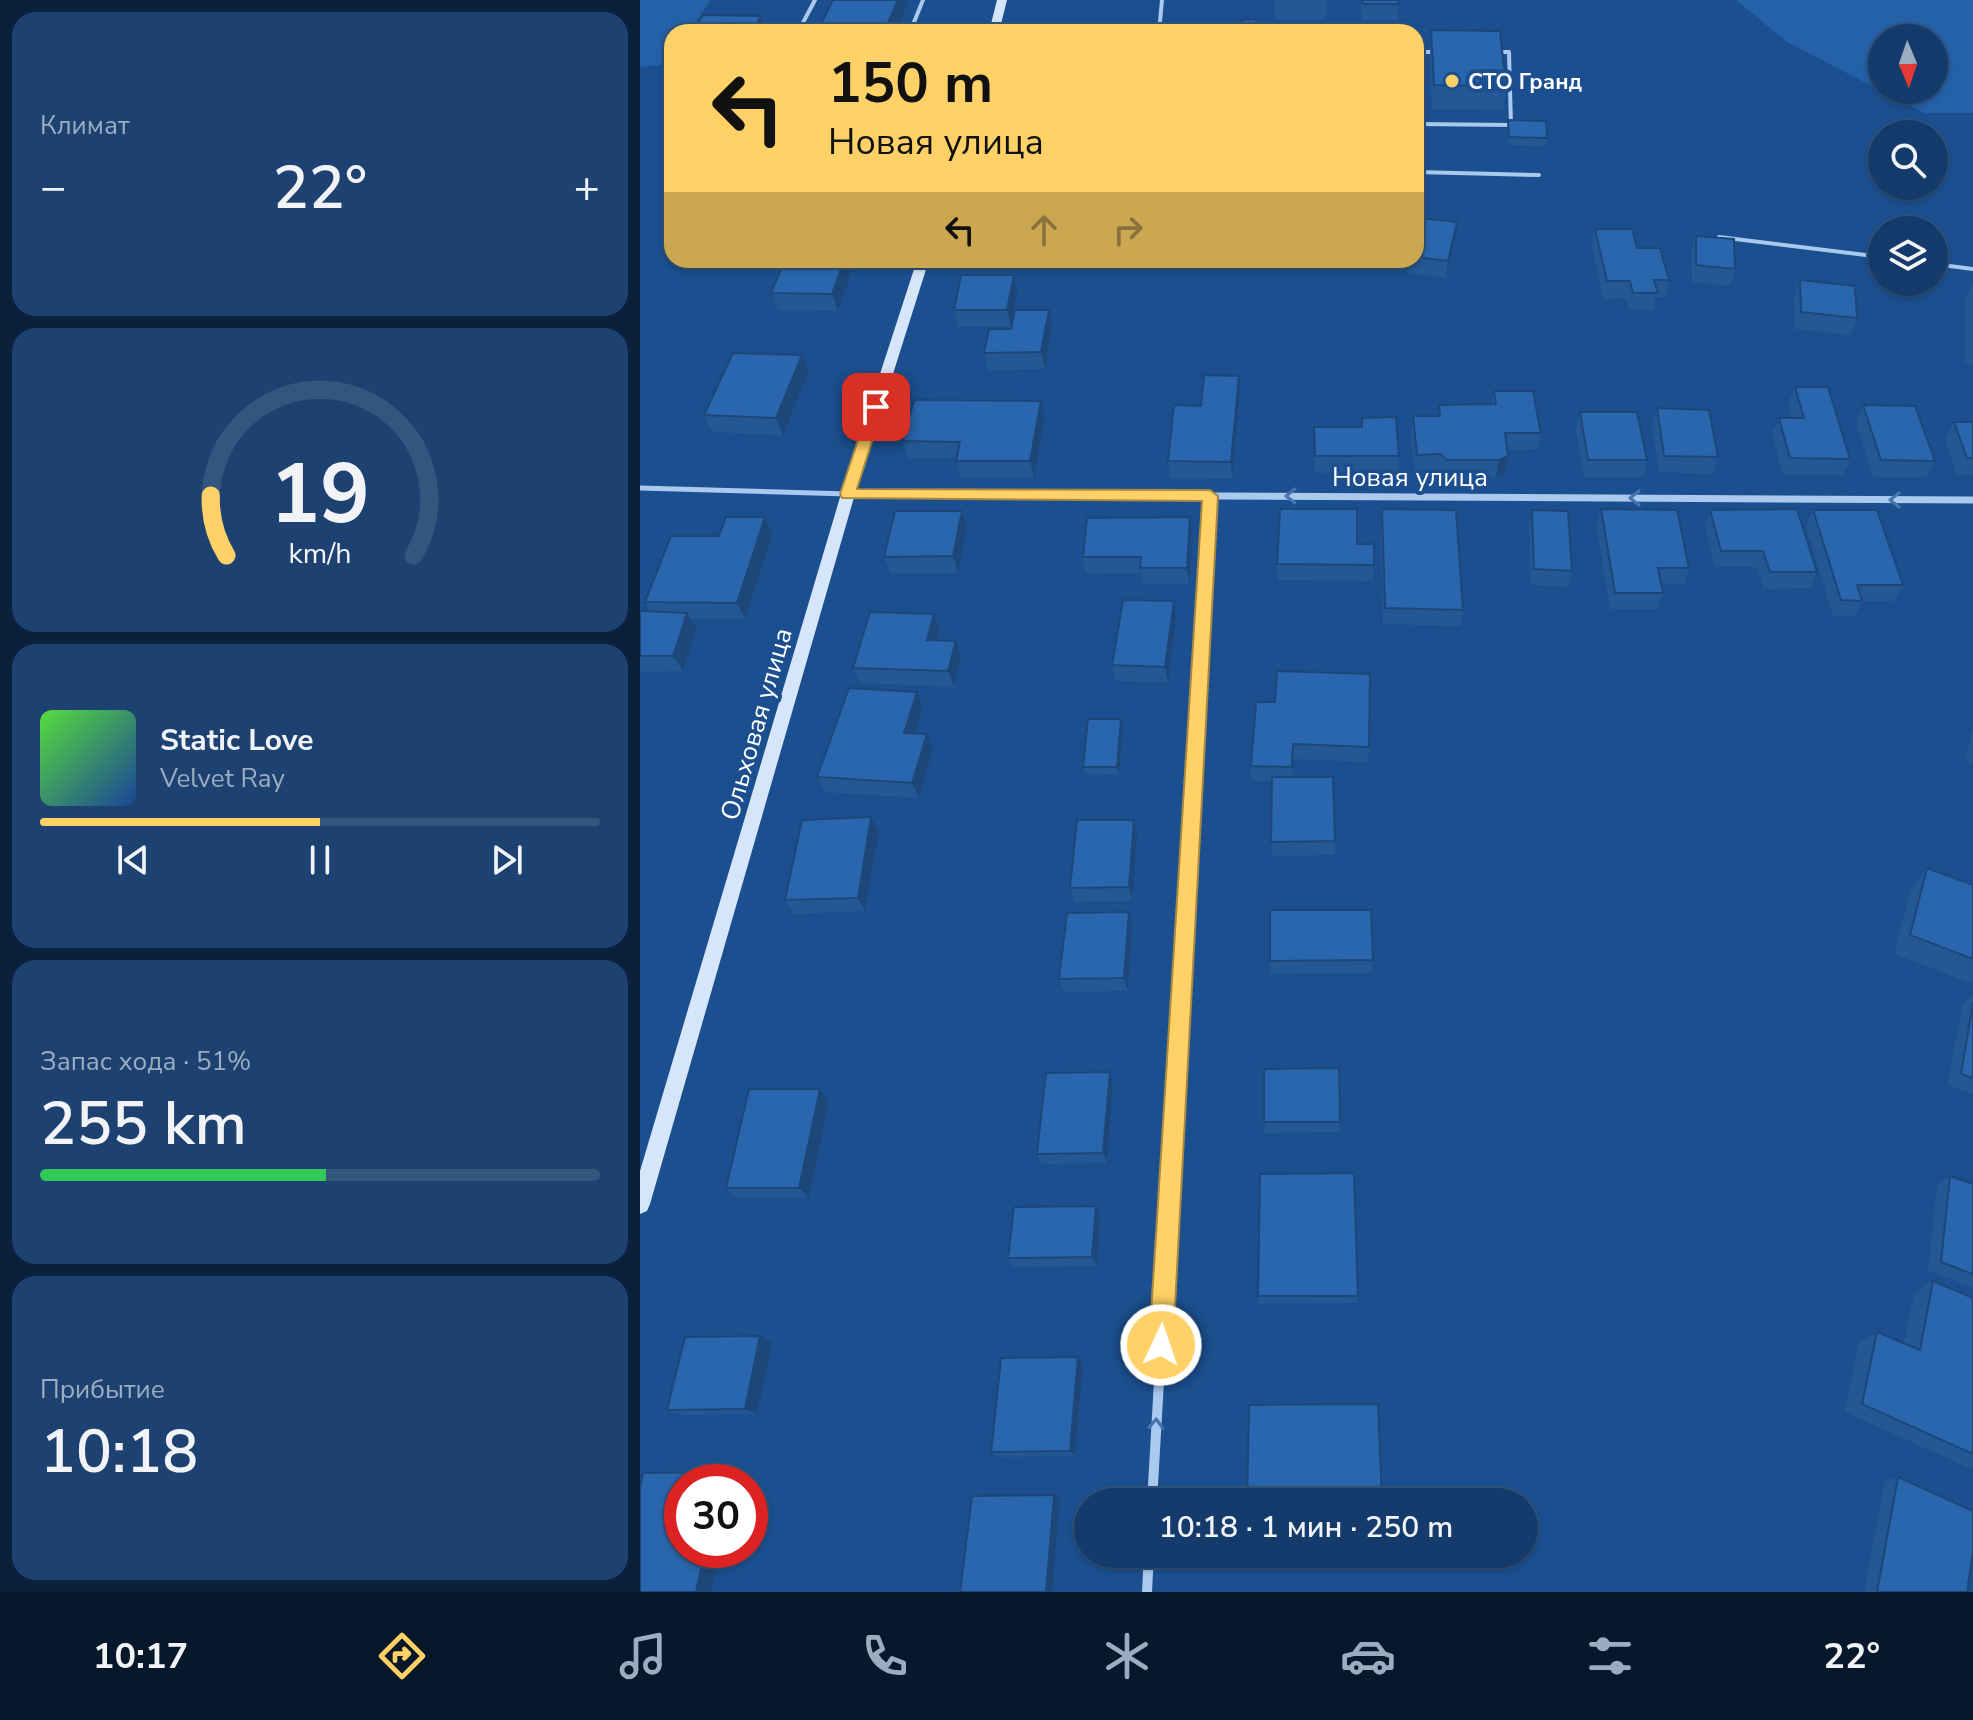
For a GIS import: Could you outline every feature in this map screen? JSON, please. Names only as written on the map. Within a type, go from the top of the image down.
[{"type":"main road","points":[[996,24],[1002,0]]},
{"type":"main road","name":"Ольховая улица","points":[[640,1204],[848,494],[920,268]]},
{"type":"street","name":"Новая улица","points":[[848,494],[1973,500]]},
{"type":"street","points":[[1153,1488],[1210,496]]},
{"type":"street","points":[[1147,1592],[1148,1568]]},
{"type":"lane","points":[[802,24],[815,0]]},
{"type":"lane","points":[[913,24],[923,0]]},
{"type":"lane","points":[[1160,24],[1162,0]]},
{"type":"lane","points":[[1424,52],[1447,52]]},
{"type":"lane","points":[[1424,124],[1511,125],[1509,52],[1494,52]]},
{"type":"lane","points":[[1424,172],[1539,175]]},
{"type":"lane","points":[[1719,237],[1868,255]]},
{"type":"lane","points":[[1948,266],[1973,269]]},
{"type":"lane","points":[[640,488],[848,494]]},
{"type":"shaded area","points":[[640,0],[710,0],[695,24],[664,24],[664,65],[640,67]]},
{"type":"shaded area","points":[[1736,0],[1973,0],[1973,113],[1924,113],[1907,104],[1948,104],[1948,24],[1868,24],[1868,84],[1787,42]]},
{"type":"building","points":[[833,0],[898,0],[888,24],[821,24]]},
{"type":"building","points":[[1362,0],[1398,0],[1399,4],[1363,4]]},
{"type":"building","points":[[703,15],[761,16],[756,24],[697,24]]},
{"type":"building","points":[[1256,19],[1257,24],[1242,24],[1241,20]]},
{"type":"building","points":[[1431,30],[1500,31],[1506,86],[1434,85]]},
{"type":"building","points":[[1508,120],[1546,121],[1547,138],[1509,137]]},
{"type":"building","points":[[1424,219],[1457,222],[1448,261],[1424,258]]},
{"type":"building","points":[[1595,229],[1632,229],[1637,248],[1660,248],[1669,280],[1654,280],[1658,293],[1633,293],[1630,281],[1607,281]]},
{"type":"building","points":[[1696,236],[1734,239],[1735,269],[1696,265]]},
{"type":"building","points":[[782,268],[841,268],[832,294],[771,293]]},
{"type":"building","points":[[961,275],[1014,275],[1007,310],[954,310]]},
{"type":"building","points":[[1800,280],[1855,286],[1857,318],[1801,312]]},
{"type":"building","points":[[1015,310],[1049,310],[1041,352],[984,353],[989,329],[1011,329]]},
{"type":"building","points":[[733,353],[802,355],[776,418],[704,415]]},
{"type":"building","points":[[1204,375],[1239,376],[1231,462],[1168,461],[1174,405],[1201,406]]},
{"type":"building","points":[[1795,387],[1828,387],[1850,459],[1790,458],[1779,418],[1804,418]]},
{"type":"building","points":[[1494,391],[1533,391],[1541,433],[1505,433],[1508,456],[1499,460],[1446,460],[1441,454],[1417,455],[1413,416],[1440,416],[1439,405],[1496,404]]},
{"type":"building","points":[[914,400],[1041,401],[1030,461],[956,461],[960,442],[903,441]]},
{"type":"building","points":[[1863,405],[1915,406],[1935,461],[1881,460]]},
{"type":"building","points":[[1657,408],[1709,410],[1718,457],[1664,456]]},
{"type":"building","points":[[1580,412],[1637,412],[1647,460],[1588,460]]},
{"type":"building","points":[[1396,417],[1399,456],[1315,456],[1314,427],[1362,427],[1362,418]]},
{"type":"building","points":[[1954,422],[1973,422],[1973,458],[1967,458]]},
{"type":"building","points":[[1280,509],[1357,509],[1357,544],[1374,544],[1374,565],[1277,564]]},
{"type":"building","points":[[1382,509],[1456,510],[1463,610],[1385,608]]},
{"type":"building","points":[[1601,509],[1677,510],[1689,568],[1658,568],[1663,593],[1615,593]]},
{"type":"building","points":[[1797,509],[1817,572],[1770,572],[1763,551],[1721,551],[1710,510]]},
{"type":"building","points":[[1532,510],[1568,511],[1572,571],[1534,569]]},
{"type":"building","points":[[1813,510],[1877,510],[1903,585],[1857,585],[1862,601],[1841,600]]},
{"type":"building","points":[[895,511],[962,511],[953,556],[884,557]]},
{"type":"building","points":[[726,517],[765,517],[737,603],[645,602],[671,536],[719,536]]},
{"type":"building","points":[[1190,517],[1187,568],[1140,568],[1141,557],[1083,557],[1087,518]]},
{"type":"building","points":[[1123,600],[1174,601],[1165,667],[1112,665]]},
{"type":"building","points":[[640,611],[687,613],[673,656],[640,656]]},
{"type":"building","points":[[870,612],[934,614],[927,640],[956,641],[948,671],[853,668]]},
{"type":"building","points":[[1277,671],[1370,674],[1369,747],[1293,744],[1292,767],[1251,766],[1256,702],[1275,702]]},
{"type":"building","points":[[849,688],[917,692],[904,733],[927,734],[912,783],[817,777]]},
{"type":"building","points":[[1088,719],[1121,719],[1117,767],[1083,767]]},
{"type":"building","points":[[1272,777],[1333,777],[1335,841],[1271,842]]},
{"type":"building","points":[[871,817],[858,898],[785,900],[802,820]]},
{"type":"building","points":[[1077,820],[1134,820],[1129,887],[1070,888]]},
{"type":"building","points":[[1927,868],[1973,885],[1973,959],[1910,935]]},
{"type":"building","points":[[1270,910],[1371,910],[1373,960],[1270,961]]},
{"type":"building","points":[[1129,912],[1124,978],[1059,979],[1067,913]]},
{"type":"building","points":[[1973,1003],[1973,1078],[1961,1074]]},
{"type":"building","points":[[1339,1068],[1340,1122],[1264,1122],[1264,1069]]},
{"type":"building","points":[[1110,1072],[1103,1153],[1037,1154],[1046,1073]]},
{"type":"building","points":[[749,1089],[820,1089],[799,1188],[726,1188]]},
{"type":"building","points":[[1354,1173],[1358,1296],[1258,1296],[1260,1174]]},
{"type":"building","points":[[1950,1176],[1973,1184],[1973,1274],[1941,1262]]},
{"type":"building","points":[[1096,1206],[1092,1257],[1008,1258],[1014,1207]]},
{"type":"building","points":[[1933,1281],[1973,1298],[1973,1454],[1862,1404],[1877,1332],[1920,1350]]},
{"type":"building","points":[[760,1336],[745,1409],[667,1410],[685,1337]]},
{"type":"building","points":[[1078,1357],[1070,1451],[991,1452],[1001,1358]]},
{"type":"building","points":[[1378,1404],[1381,1488],[1247,1488],[1249,1405]]},
{"type":"building","points":[[643,1473],[664,1473],[664,1568],[701,1568],[696,1592],[640,1592],[640,1487]]},
{"type":"building","points":[[1898,1477],[1973,1511],[1973,1552],[1967,1592],[1877,1592]]},
{"type":"building","points":[[1054,1495],[1046,1592],[960,1592],[972,1496]]},
{"type":"place","name":"СТО Гранд","points":[[1452,81]]},
{"type":"route","points":[[876,407],[848,494],[1210,496],[1161,1345]]}]
